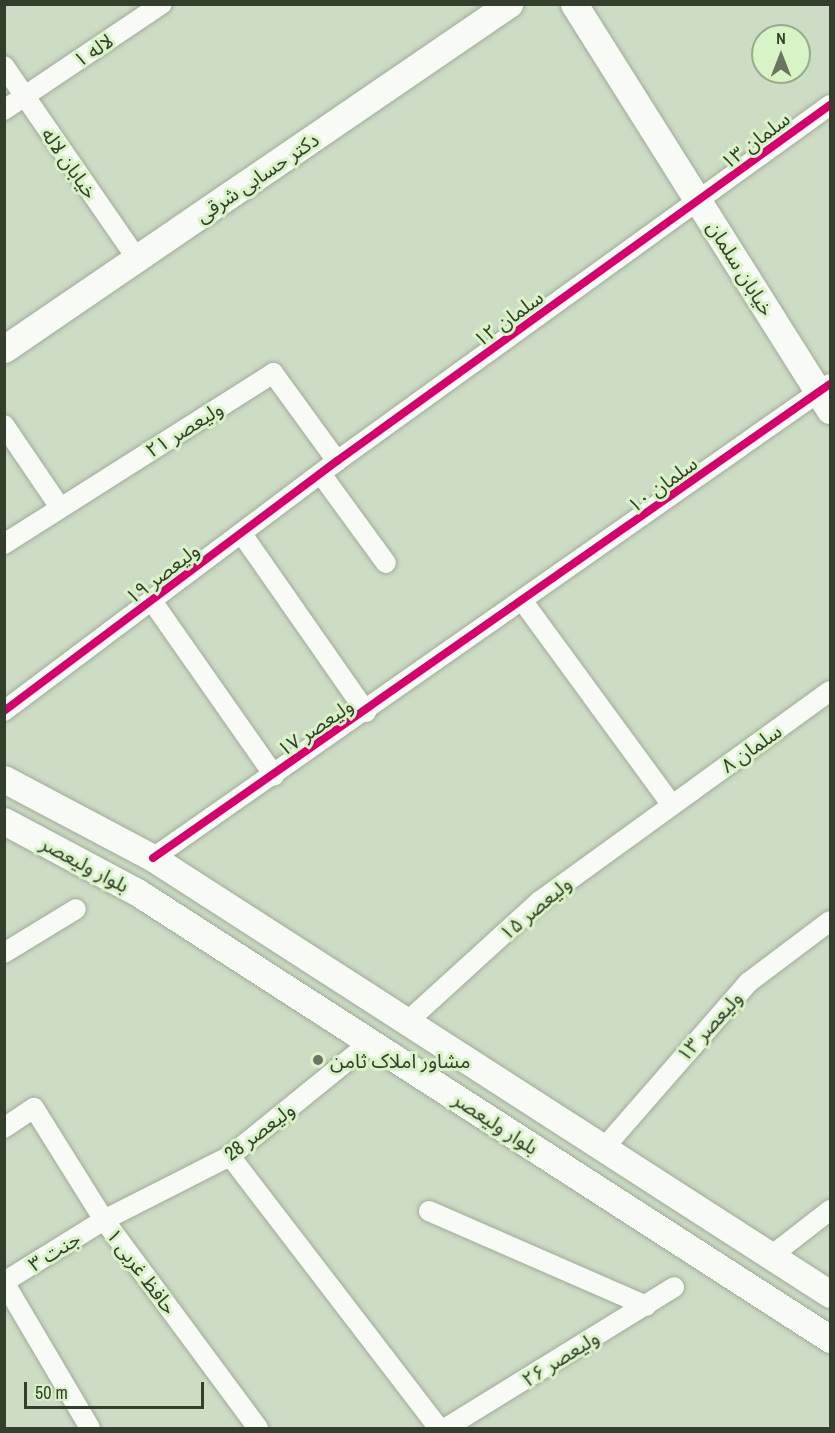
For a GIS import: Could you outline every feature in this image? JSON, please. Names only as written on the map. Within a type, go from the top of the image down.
[{"type":"main road","name":"دکتر حسابی شرقی","points":[[4,349],[509,4]]},
{"type":"main road","name":"خیابان سلمان","points":[[574,4],[699,202],[827,395]]},
{"type":"main road","name":"بلوار ولیعصر","points":[[4,779],[153,858],[831,1294]]},
{"type":"main road","name":"بلوار ولیعصر","points":[[4,821],[137,892],[831,1339]]},
{"type":"street","name":"لاله ۱","points":[[4,110],[162,4]]},
{"type":"street","name":"خیابان لاله","points":[[4,66],[137,259]]},
{"type":"street","name":"سلمان ۱۳","points":[[699,202],[831,105]]},
{"type":"street","name":"سلمان ۱۲","points":[[337,461],[699,202]]},
{"type":"street","name":"ولیعصر ۲۱","points":[[4,544],[59,506],[273,373],[337,461]]},
{"type":"street","name":"سلمان ۱۰","points":[[524,603],[827,395]]},
{"type":"street","points":[[4,425],[59,506]]},
{"type":"street","name":"ولیعصر ۱۹","points":[[4,711],[337,461]]},
{"type":"street","points":[[321,474],[386,564]]},
{"type":"street","points":[[242,534],[366,712]]},
{"type":"street","points":[[152,602],[274,775]]},
{"type":"street","name":"ولیعصر ۱۷","points":[[153,858],[524,603]]},
{"type":"street","points":[[524,603],[671,804]]},
{"type":"street","name":"سلمان ۸","points":[[671,804],[831,691]]},
{"type":"street","name":"ولیعصر ۱۵","points":[[408,1021],[540,901],[671,804]]},
{"type":"street","points":[[4,952],[76,909]]},
{"type":"street","name":"ولیعصر ۱۳","points":[[604,1148],[749,982],[831,921]]},
{"type":"street","name":"ولیعصر 28","points":[[104,1220],[230,1156],[371,1042]]},
{"type":"street","name":"حافظ غربی ۱","points":[[4,1128],[34,1108],[104,1220],[258,1428]]},
{"type":"street","points":[[230,1156],[439,1428]]},
{"type":"street","points":[[771,1256],[831,1210]]},
{"type":"street","points":[[429,1211],[646,1306]]},
{"type":"street","name":"جنت ۳","points":[[4,1282],[104,1220]]},
{"type":"street","points":[[4,1282],[90,1428]]},
{"type":"street","name":"ولیعصر ۲۶","points":[[446,1428],[674,1287]]},
{"type":"cycle path","points":[[4,711],[337,461],[830,105]]},
{"type":"cycle path","points":[[153,858],[830,384]]},
{"type":"place","name":"مشاور املاک ثامن","points":[[318,1060]]}]
